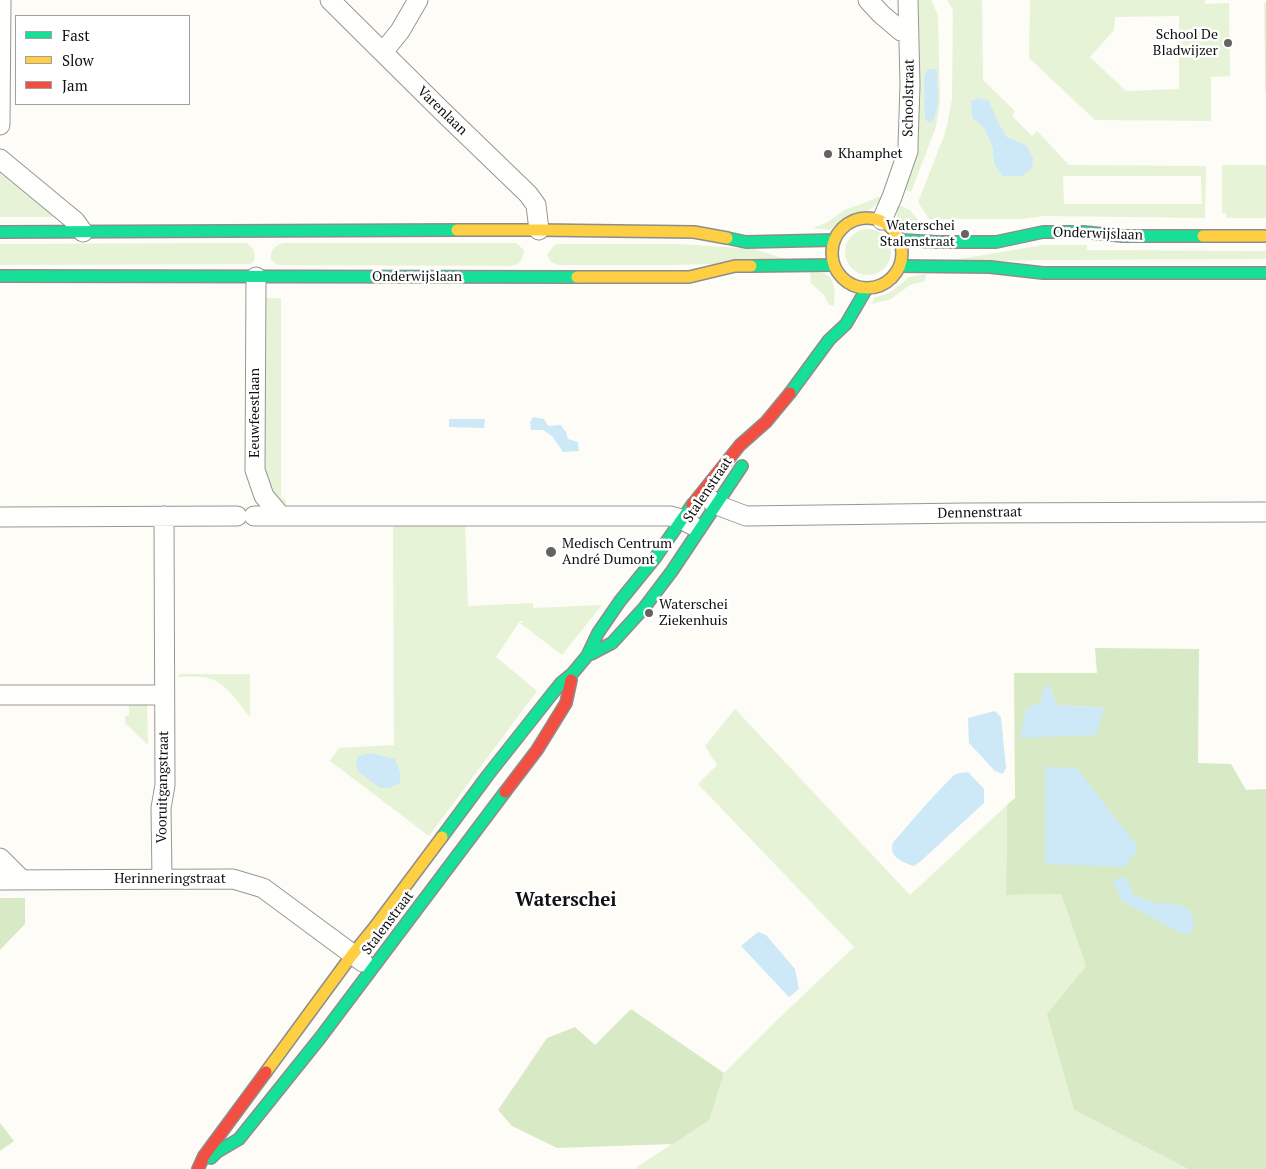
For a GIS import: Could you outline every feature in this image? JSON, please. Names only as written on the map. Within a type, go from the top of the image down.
[{"type":"main road","points":[[859,218],[882,220],[893,228],[900,240],[903,253],[900,266],[893,278],[881,285],[868,288],[845,286],[834,264],[832,252],[834,240],[840,230],[848,223],[859,218]]},
{"type":"main road","points":[[0,232],[539,230],[694,232],[746,242],[834,240]]},
{"type":"main road","name":"Onderwijslaan","points":[[900,240],[996,242],[1043,232],[1083,232],[1123,236],[1266,236]]},
{"type":"main road","name":"Onderwijslaan","points":[[0,276],[256,282],[689,277],[735,266],[834,264]]},
{"type":"main road","points":[[900,266],[990,267],[1043,273],[1266,272]]},
{"type":"main road","name":"Stalenstraat","points":[[199,1169],[217,1152],[239,1140],[310,1032],[352,955],[494,768],[556,689],[572,674],[586,656],[620,601],[655,558],[701,493],[740,444],[766,422],[800,381],[829,340],[846,324],[868,288]]},
{"type":"main road","name":"Stalenstraat","points":[[829,340],[836,320]]},
{"type":"main road","name":"Stalenstraat","points":[[756,444],[766,422]]},
{"type":"main road","name":"Stalenstraat","points":[[586,656],[612,643],[644,608],[672,571],[748,458]]},
{"type":"main road","name":"Stalenstraat","points":[[199,1169],[204,1156],[310,1032],[372,969],[537,750],[566,703],[572,674]]},
{"type":"street","points":[[0,125],[1,0]]},
{"type":"street","name":"Varenlaan","points":[[330,0],[528,194],[536,205],[539,230]]},
{"type":"street","points":[[383,52],[400,30],[418,0]]},
{"type":"street","points":[[868,0],[901,31],[908,30]]},
{"type":"street","name":"Schoolstraat","points":[[882,220],[908,151],[910,85],[908,0]]},
{"type":"street","points":[[0,159],[75,220],[83,232]]},
{"type":"street","name":"Eeuwfeestlaan","points":[[256,282],[255,470],[264,496],[280,515]]},
{"type":"street","name":"Dennenstraat","points":[[701,493],[717,505],[746,516],[984,512],[1266,512]]},
{"type":"street","points":[[0,517],[280,515],[670,516],[681,519],[699,530]]},
{"type":"street","name":"Vooruitgangstraat","points":[[162,878],[161,808],[165,785],[164,516]]},
{"type":"street","points":[[0,695],[164,695]]},
{"type":"street","points":[[0,858],[22,880]]},
{"type":"street","name":"Herinneringstraat","points":[[0,880],[234,879],[263,888],[372,969]]},
{"type":"green space","points":[[916,0],[931,0],[938,15],[940,101],[936,127],[911,192],[902,189],[919,137]]},
{"type":"green space","points":[[947,0],[982,0],[983,80],[1015,111],[1012,116],[1032,136],[1037,131],[1069,165],[1206,166],[1205,218],[1044,216],[1021,219],[929,219],[918,202],[948,121],[952,99],[953,10]],"holes":[[[997,120],[1007,137],[1026,145],[994,163],[992,145],[983,127]],[[1063,176],[1201,176],[1202,204],[1064,204]]]},
{"type":"green space","points":[[1030,0],[1205,0],[1205,4],[1229,3],[1230,76],[1211,77],[1211,121],[1095,120],[1029,58]],"holes":[[[1179,16],[1179,89],[1126,91],[1090,57],[1114,30],[1115,17]]]},
{"type":"green space","points":[[1264,3],[1266,3],[1266,92],[1265,92]]},
{"type":"green space","points":[[1222,165],[1266,165],[1266,218],[1226,218],[1226,213],[1222,213]]},
{"type":"green space","points":[[0,170],[64,217],[0,217]]},
{"type":"green space","points":[[878,197],[882,198],[874,207],[846,218],[829,230],[813,228],[828,222],[844,210]]},
{"type":"green space","points":[[897,204],[910,210],[921,224],[922,232],[906,233],[898,220],[896,213]]},
{"type":"green space","points":[[863,229],[873,229],[887,239],[891,252],[887,265],[881,271],[873,275],[863,275],[849,265],[845,257],[845,247],[855,233]]},
{"type":"green space","points":[[247,243],[255,253],[254,261],[251,264],[0,265],[0,244]]},
{"type":"green space","points":[[283,243],[516,243],[524,250],[521,261],[512,266],[278,265],[271,260],[271,254],[275,247]]},
{"type":"green space","points":[[556,244],[679,244],[754,249],[795,262],[558,265],[551,262],[547,255]]},
{"type":"green space","points":[[1043,245],[1087,245],[1087,250],[1266,251],[1266,259],[942,262]]},
{"type":"green space","points":[[810,272],[823,273],[831,279],[835,296],[834,306],[829,305],[824,295],[811,283]]},
{"type":"green space","points":[[926,274],[925,281],[910,285],[891,299],[872,304],[874,298],[891,292],[909,277]]},
{"type":"green space","points":[[261,298],[281,298],[281,497],[286,501],[286,512],[271,501],[259,463]]},
{"type":"green space","points":[[393,521],[465,521],[468,606],[533,603],[533,608],[602,605],[562,655],[520,623],[525,621],[520,621],[496,657],[537,691],[429,836],[330,761],[339,748],[394,745]]},
{"type":"green space","points":[[1095,648],[1199,649],[1198,763],[1231,764],[1246,790],[1266,789],[1266,1169],[1188,1169],[1074,1110],[1047,1014],[1086,966],[1061,894],[1006,895],[1007,805],[1015,798],[1014,673],[1097,673]],"holes":[[[1044,686],[1049,686],[1057,705],[1104,708],[1021,738],[1026,709],[1041,703]]]},
{"type":"green space","points":[[179,674],[250,674],[250,717],[232,695],[217,681],[203,677],[179,677]]},
{"type":"green space","points":[[129,702],[147,702],[148,745],[125,723],[125,716],[129,715]]},
{"type":"green space","points":[[735,709],[910,895],[1007,805],[1006,895],[1061,894],[1086,966],[1048,1014],[1074,1110],[1188,1169],[637,1169],[637,1167],[708,1120],[724,1073],[854,947],[698,784],[717,765],[705,746]]},
{"type":"green space","points":[[0,898],[25,898],[25,924],[0,950]]},
{"type":"green space","points":[[631,1009],[724,1073],[709,1120],[673,1144],[557,1148],[512,1126],[498,1110],[547,1038],[575,1027],[595,1045]]},
{"type":"green space","points":[[0,1123],[14,1141],[0,1151]]},
{"type":"water","points":[[928,69],[937,70],[937,105],[931,123],[925,120],[924,78]]},
{"type":"water","points":[[978,98],[989,101],[1007,137],[1026,145],[1033,158],[1032,168],[1022,176],[1002,176],[994,163],[992,145],[983,127],[972,117],[971,101]]},
{"type":"water","points":[[533,417],[544,419],[548,426],[561,425],[568,439],[578,442],[579,451],[563,452],[552,436],[543,430],[531,430],[530,422]]},
{"type":"water","points":[[449,419],[485,419],[484,428],[449,427]]},
{"type":"water","points":[[1043,686],[1049,686],[1057,705],[1104,708],[1096,735],[1020,738],[1026,709],[1041,703]]},
{"type":"water","points":[[995,711],[1001,717],[1006,768],[1003,774],[995,771],[969,743],[968,718]]},
{"type":"water","points":[[371,753],[395,759],[400,772],[400,783],[389,788],[380,788],[358,771],[356,762],[358,756]]},
{"type":"water","points":[[1045,767],[1076,768],[1136,844],[1136,852],[1124,867],[1045,864]]},
{"type":"water","points":[[968,772],[984,789],[984,803],[914,866],[898,859],[892,848],[895,840],[954,775]]},
{"type":"water","points":[[1124,876],[1131,886],[1133,895],[1155,903],[1180,905],[1191,911],[1194,923],[1190,935],[1181,933],[1122,901],[1113,881]]},
{"type":"water","points":[[758,932],[766,935],[795,969],[799,989],[789,997],[741,946]]},
{"type":"traffic: fast","points":[[0,232],[457,230]]},
{"type":"traffic: fast","points":[[900,240],[996,242],[1043,232],[1083,232],[1123,236],[1203,236]]},
{"type":"traffic: fast","points":[[727,238],[746,242],[834,240]]},
{"type":"traffic: fast","points":[[751,266],[833,265]]},
{"type":"traffic: fast","points":[[900,266],[990,267],[1043,273],[1266,273]]},
{"type":"traffic: fast","points":[[0,276],[577,277]]},
{"type":"traffic: fast","points":[[790,393],[829,340],[846,324],[867,288]]},
{"type":"traffic: fast","points":[[591,654],[612,643],[644,608],[672,571],[742,466]]},
{"type":"traffic: fast","points":[[442,837],[552,694],[587,656],[598,633],[620,601],[655,558],[692,505]]},
{"type":"traffic: fast","points":[[211,1158],[217,1152],[239,1139],[320,1038],[505,792]]},
{"type":"traffic: slow","points":[[867,218],[880,221],[892,228],[899,240],[902,253],[899,266],[892,278],[880,285],[867,288],[854,285],[842,278],[835,266],[832,253],[835,240],[842,228],[854,221],[867,218]]},
{"type":"traffic: slow","points":[[457,230],[694,232],[727,238]]},
{"type":"traffic: slow","points":[[1203,236],[1266,236]]},
{"type":"traffic: slow","points":[[577,277],[689,277],[735,266],[751,266]]},
{"type":"traffic: slow","points":[[266,1072],[442,837]]},
{"type":"traffic: jam","points":[[692,505],[740,445],[766,422],[790,393]]},
{"type":"traffic: jam","points":[[505,792],[537,750],[566,703],[571,680]]},
{"type":"traffic: jam","points":[[198,1169],[204,1156],[266,1072]]},
{"type":"place","name":"School De Bladwijzer","points":[[1228,43]]},
{"type":"place","name":"Khamphet","points":[[828,154]]},
{"type":"place","name":"Waterschei Stalenstraat","points":[[965,234]]},
{"type":"place","name":"Medisch Centrum André Dumont","points":[[551,552]]},
{"type":"place","name":"Waterschei Ziekenhuis","points":[[649,613]]},
{"type":"district","name":"Waterschei","points":[[566,901]]}]
